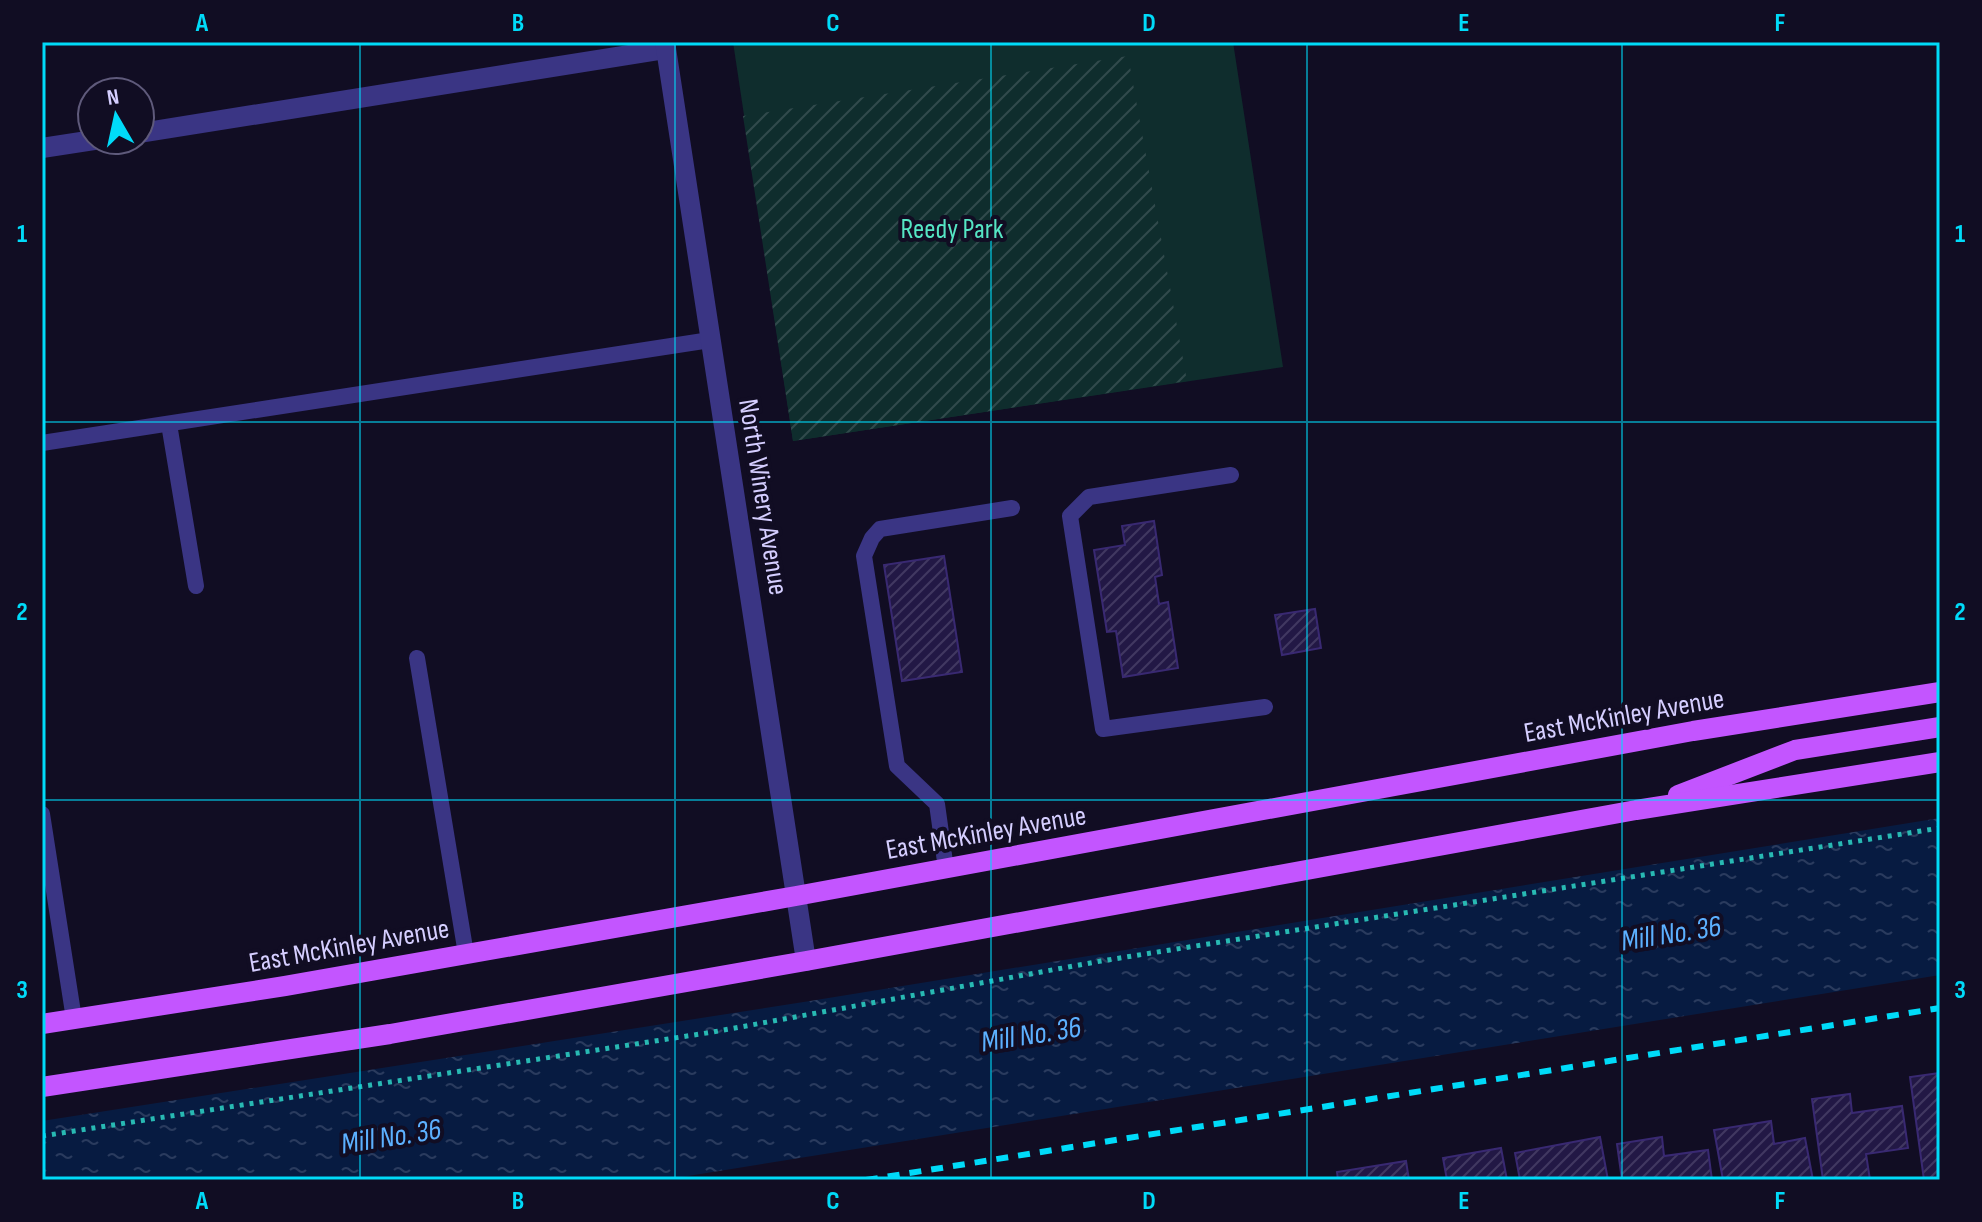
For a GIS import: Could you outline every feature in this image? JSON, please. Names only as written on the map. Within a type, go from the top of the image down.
[{"type":"main road","name":"East McKinley Avenue","points":[[42,1024],[285,986],[946,869],[1693,731],[1940,692]]},
{"type":"main road","points":[[1636,810],[1795,750],[1940,727]]},
{"type":"main road","points":[[42,1087],[390,1034],[1636,810],[1940,762]]},
{"type":"street","points":[[156,130],[665,46]]},
{"type":"street","name":"North Winery Avenue","points":[[665,46],[806,961]]},
{"type":"street","points":[[42,148],[76,143]]},
{"type":"lane","points":[[42,443],[710,340]]},
{"type":"lane","points":[[169,424],[196,586]]},
{"type":"lane","points":[[1231,475],[1089,497],[1070,516],[1103,729],[1265,707]]},
{"type":"lane","points":[[946,869],[937,804],[897,766],[864,556],[880,529],[1012,508]]},
{"type":"lane","points":[[417,658],[466,954]]},
{"type":"lane","points":[[42,814],[74,1019]]},
{"type":"path","points":[[42,1136],[713,1032],[1101,961],[1940,828]]},
{"type":"green space","name":"Reedy Park","points":[[733,42],[1233,42],[1283,367],[793,441]]},
{"type":"green space","name":"Reedy Park","points":[[1128,56],[1187,381],[793,441],[743,116]]},
{"type":"water","name":"Mill No. 36","points":[[1940,818],[1940,975],[663,1180],[42,1180],[42,1121],[810,1001]]},
{"type":"building","points":[[1154,521],[1162,575],[1155,577],[1159,604],[1168,602],[1178,668],[1123,677],[1116,631],[1107,632],[1094,550],[1125,545],[1122,526]]},
{"type":"building","points":[[944,556],[962,672],[902,681],[884,565]]},
{"type":"building","points":[[1315,609],[1321,648],[1282,655],[1275,615]]},
{"type":"building","points":[[1940,1073],[1940,1180],[1924,1180],[1910,1077]]},
{"type":"building","points":[[1850,1094],[1852,1113],[1902,1106],[1908,1148],[1866,1154],[1870,1180],[1823,1180],[1812,1099]]},
{"type":"building","points":[[1771,1121],[1774,1144],[1805,1138],[1813,1180],[1723,1180],[1714,1130]]},
{"type":"building","points":[[1600,1137],[1608,1180],[1520,1180],[1515,1153]]},
{"type":"building","points":[[1662,1137],[1664,1156],[1708,1150],[1712,1180],[1622,1180],[1617,1144]]},
{"type":"building","points":[[1501,1148],[1507,1180],[1447,1180],[1443,1158]]},
{"type":"building","points":[[1406,1161],[1409,1180],[1338,1180],[1337,1172]]},
{"type":"railway","points":[[866,1180],[1940,1008]]}]
